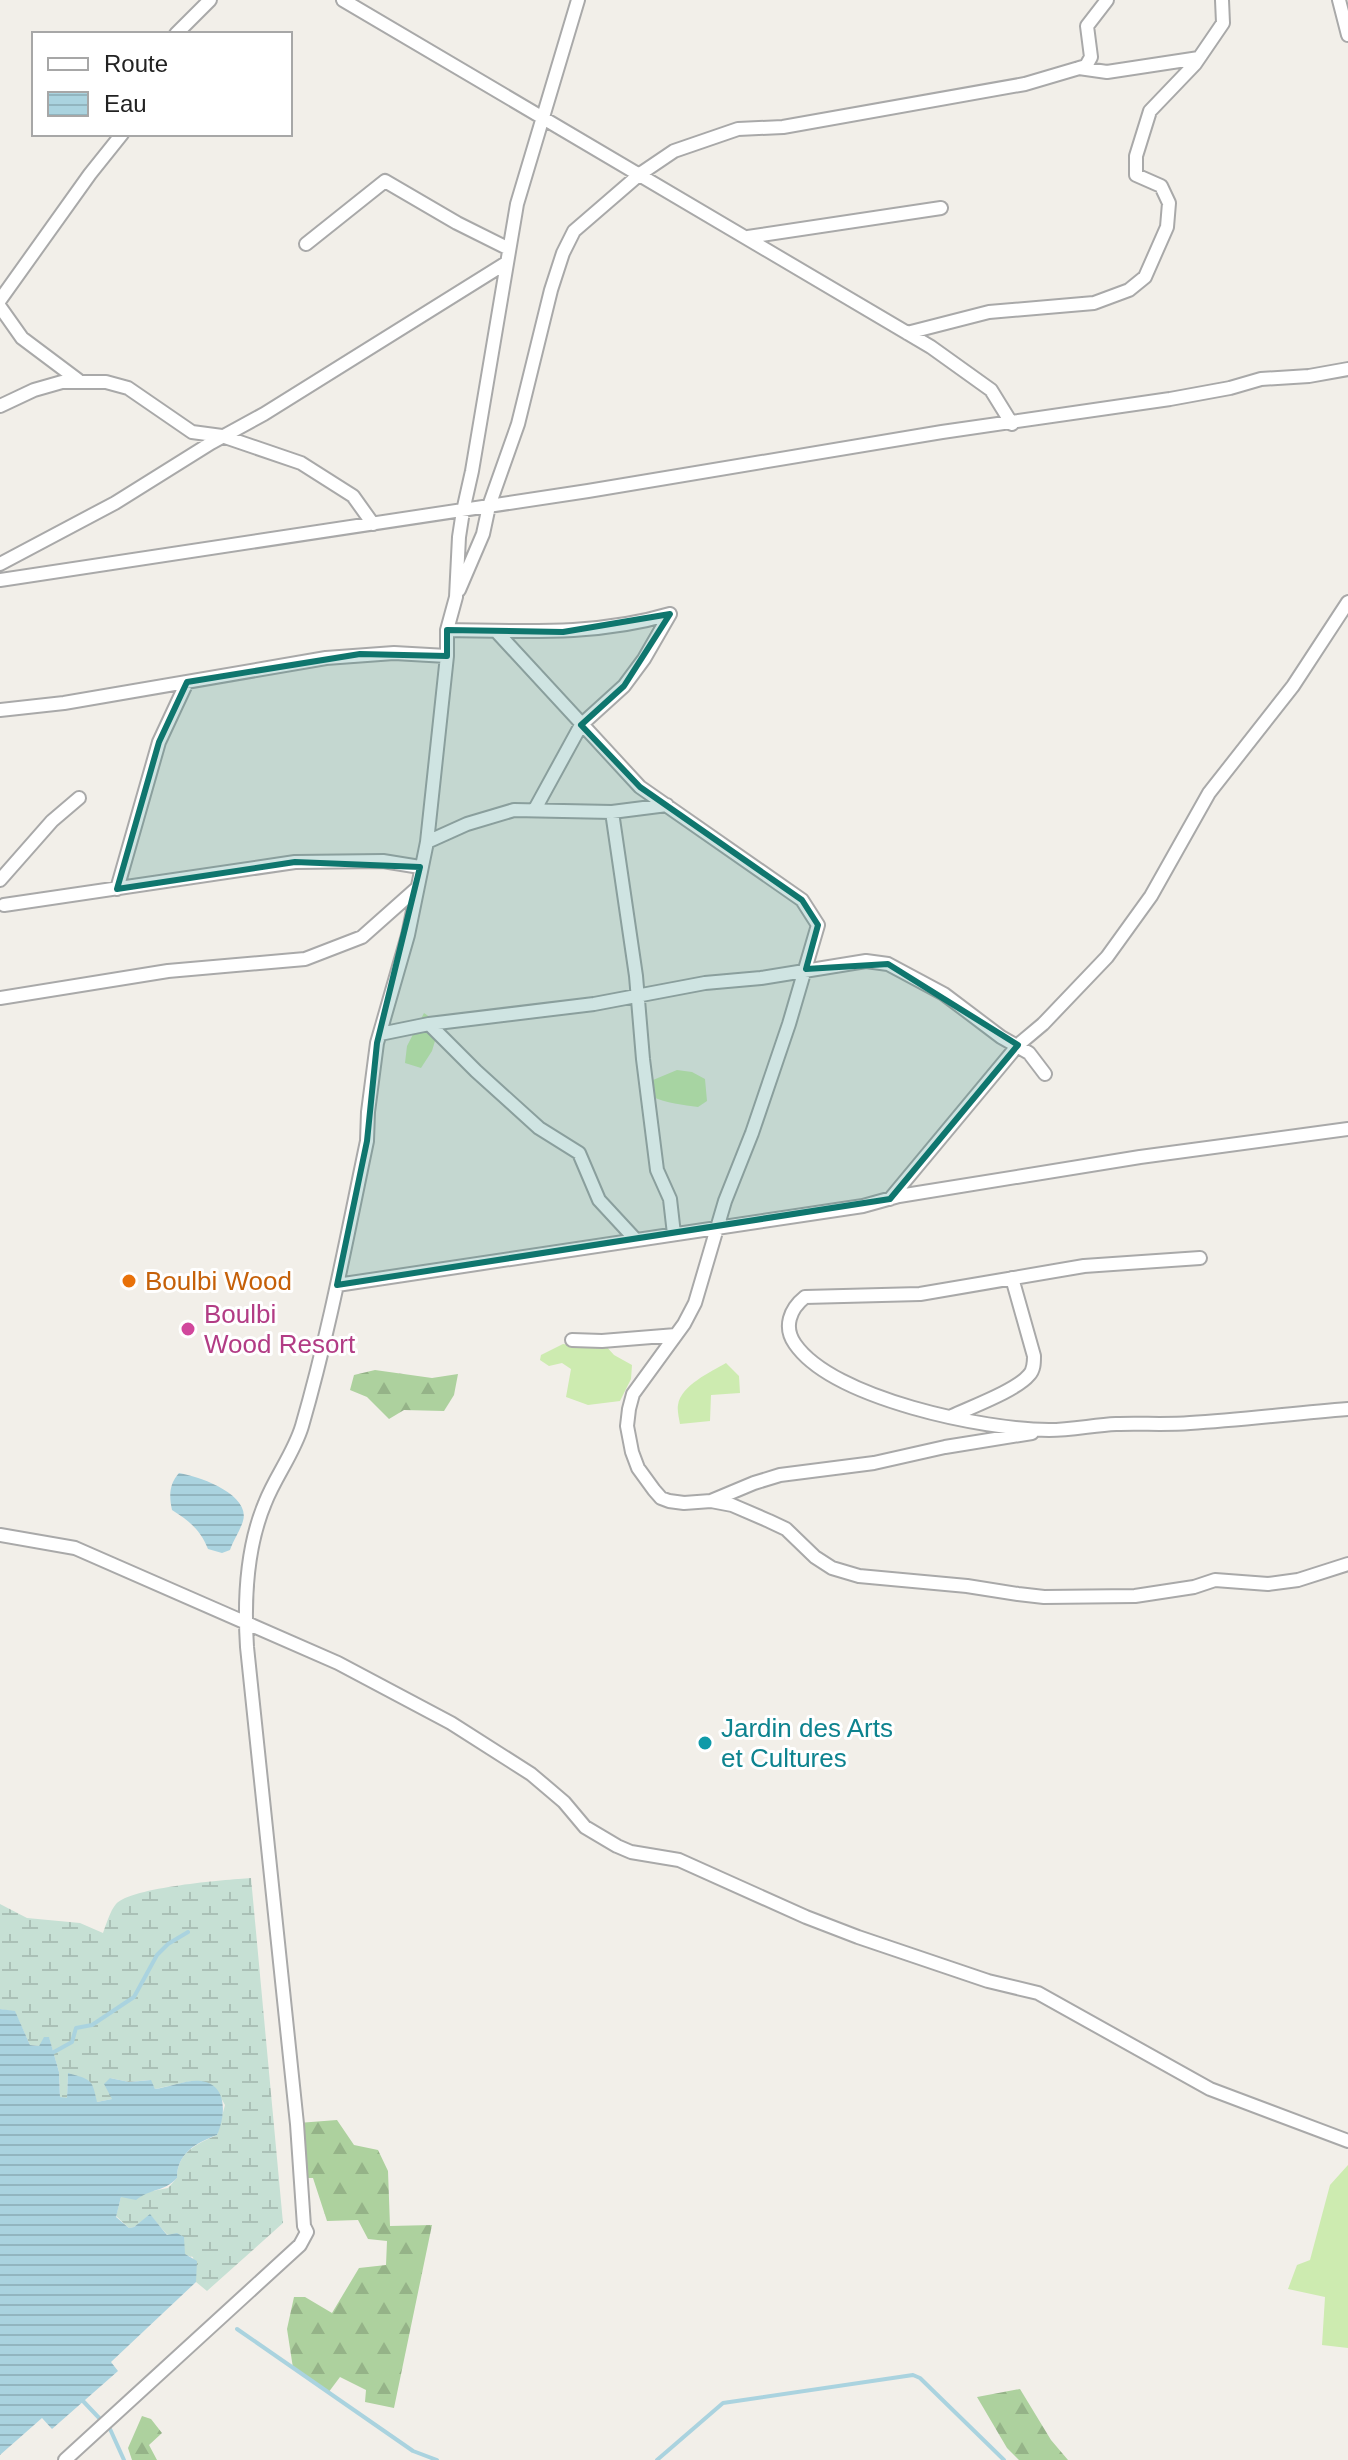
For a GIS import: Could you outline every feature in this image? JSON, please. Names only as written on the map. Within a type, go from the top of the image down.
[{"type":"street","points":[[186,23],[198,0]]},
{"type":"street","points":[[178,32],[210,0]]},
{"type":"street","points":[[343,0],[907,333],[991,390],[1012,424]]},
{"type":"street","points":[[456,597],[463,511],[517,204],[578,0]]},
{"type":"street","points":[[65,2460],[300,2245],[307,2232],[246,1624],[247,1594],[256,1528],[265,1502],[301,1431],[317,1376],[367,1141],[368,1112],[380,1034],[408,935],[427,842],[447,656],[447,630],[456,597],[483,534],[489,506],[518,424],[563,253],[574,231],[640,174],[674,151],[738,129],[783,127],[1025,84],[1079,68],[1090,62],[1087,35],[1090,21],[1107,0]]},
{"type":"street","points":[[907,333],[989,312],[1094,303],[1129,290],[1145,277],[1167,227],[1169,203],[1161,186],[1136,175],[1136,156],[1150,111],[1199,58],[1223,23],[1222,0]]},
{"type":"street","points":[[1339,0],[1348,32]]},
{"type":"street","points":[[1079,68],[1107,72],[1199,58]]},
{"type":"street","points":[[78,380],[22,338],[1,298],[120,136]]},
{"type":"street","points":[[306,244],[385,181],[509,249]]},
{"type":"street","points":[[748,237],[941,208]]},
{"type":"street","points":[[0,564],[115,503],[506,263]]},
{"type":"street","points":[[0,580],[463,511],[942,432],[1170,399],[1261,379],[1309,376],[1348,369]]},
{"type":"street","points":[[0,406],[45,386],[78,380],[106,382],[128,388],[192,432],[222,436],[301,463],[353,496],[373,524]]},
{"type":"street","points":[[890,1199],[1018,1045],[1043,1024],[1107,957],[1151,896],[1209,793],[1293,686],[1348,602]]},
{"type":"street","points":[[447,630],[581,630],[617,627],[670,614],[624,686],[581,725],[535,809]]},
{"type":"street","points":[[496,631],[551,688],[626,775],[802,900],[818,925],[695,1303],[633,1394],[627,1426],[632,1452],[638,1468],[661,1498],[684,1503],[711,1501],[732,1505],[786,1529],[815,1557],[832,1568],[859,1576],[1031,1595],[1135,1596],[1227,1579],[1282,1583],[1348,1564]]},
{"type":"street","points":[[0,710],[360,654],[447,656]]},
{"type":"street","points":[[117,889],[159,742],[187,682]]},
{"type":"street","points":[[0,880],[52,821],[79,798]]},
{"type":"street","points":[[427,842],[492,815],[514,810],[612,812],[667,805]]},
{"type":"street","points":[[612,812],[657,1170],[670,1199],[674,1234]]},
{"type":"street","points":[[4,905],[295,862],[383,861],[420,867]]},
{"type":"street","points":[[0,998],[168,971],[305,959],[362,937],[416,889]]},
{"type":"street","points":[[380,1034],[429,1024],[594,1004],[705,983],[761,978],[866,961],[888,964],[944,994],[1001,1037],[1029,1053],[1045,1074]]},
{"type":"street","points":[[429,1024],[539,1128],[579,1153],[599,1200],[636,1240]]},
{"type":"street","points":[[337,1285],[863,1206],[1140,1157],[1348,1129]]},
{"type":"street","points":[[1051,1430],[951,1416],[870,1394],[822,1371],[793,1342],[788,1329],[789,1318],[796,1304],[805,1297],[905,1295],[1128,1261],[1200,1258]]},
{"type":"street","points":[[951,1416],[1002,1392],[1028,1377],[1033,1369],[1034,1356],[1012,1278]]},
{"type":"street","points":[[572,1340],[602,1341],[676,1335]]},
{"type":"street","points":[[711,1501],[780,1475],[874,1463],[945,1447],[1051,1430],[1112,1424],[1188,1423],[1346,1413]]},
{"type":"street","points":[[0,1535],[75,1548],[338,1663],[451,1723],[548,1786],[585,1827],[617,1846],[679,1860],[858,1937],[988,1981],[1038,1993],[1210,2089],[1348,2141]]},
{"type":"highlighted area","points":[[670,614],[624,686],[581,725],[640,787],[802,900],[818,925],[806,969],[888,964],[1018,1045],[890,1199],[337,1285],[367,1141],[377,1043],[420,867],[295,862],[117,889],[159,742],[187,682],[360,654],[447,656],[447,630],[563,632]]},
{"type":"green space","points":[[424,1013],[440,1024],[432,1051],[421,1068],[405,1063],[407,1046]]},
{"type":"green space","points":[[677,1070],[692,1072],[705,1079],[707,1101],[698,1107],[653,1097],[653,1080]]},
{"type":"green space","points":[[563,1344],[588,1347],[605,1345],[614,1355],[632,1365],[631,1379],[620,1401],[588,1405],[566,1397],[571,1369],[562,1363],[549,1366],[540,1360],[541,1355]]},
{"type":"green space","points":[[726,1363],[739,1376],[740,1393],[711,1395],[710,1421],[680,1424],[678,1405],[685,1391]]},
{"type":"green space","points":[[375,1370],[432,1378],[458,1374],[454,1395],[444,1411],[404,1410],[389,1419],[367,1397],[350,1390],[354,1375]]},
{"type":"green space","points":[[251,1878],[283,2223],[207,2291],[196,2282],[193,2257],[185,2255],[150,2215],[129,2228],[116,2216],[121,2197],[168,2188],[177,2178],[180,2162],[189,2150],[217,2135],[225,2105],[211,2086],[196,2081],[155,2089],[150,2080],[129,2082],[110,2078],[112,2099],[97,2102],[68,2074],[67,2099],[60,2097],[59,2072],[49,2038],[39,2046],[30,2045],[15,2012],[0,2009],[0,1904],[27,1918],[80,1923],[103,1933],[114,1907],[125,1898],[179,1885]]},
{"type":"green space","points":[[337,2120],[354,2145],[378,2150],[388,2171],[390,2226],[432,2225],[394,2408],[365,2402],[366,2390],[340,2377],[328,2393],[293,2368],[287,2329],[294,2297],[305,2297],[332,2313],[359,2268],[386,2265],[387,2241],[368,2239],[358,2220],[327,2221],[313,2178],[302,2178],[298,2123]]},
{"type":"green space","points":[[1348,2165],[1348,2348],[1322,2345],[1325,2297],[1288,2289],[1297,2265],[1310,2260],[1330,2185]]},
{"type":"green space","points":[[1020,2389],[1051,2440],[1068,2460],[1019,2460],[1007,2448],[977,2397]]},
{"type":"green space","points":[[142,2416],[151,2419],[162,2433],[149,2445],[157,2460],[132,2460],[128,2448]]},
{"type":"water","points":[[179,1473],[221,1488],[239,1503],[243,1521],[230,1550],[222,1553],[208,1549],[193,1526],[172,1510],[171,1490]]},
{"type":"water","points":[[0,2009],[15,2011],[30,2045],[39,2046],[44,2037],[49,2037],[59,2072],[60,2097],[67,2098],[68,2073],[89,2081],[97,2102],[112,2099],[104,2084],[110,2078],[129,2082],[151,2080],[155,2089],[201,2081],[216,2089],[223,2111],[217,2135],[189,2150],[180,2162],[177,2178],[136,2200],[121,2197],[116,2217],[129,2228],[150,2214],[167,2235],[177,2233],[184,2237],[185,2254],[197,2261],[196,2282],[111,2362],[118,2371],[52,2429],[42,2418],[0,2455]]},
{"type":"waterway","points":[[54,2052],[72,2042],[76,2028],[92,2025],[134,1997],[157,1955],[188,1932]]},
{"type":"waterway","points":[[237,2329],[413,2451],[437,2460]]},
{"type":"waterway","points":[[657,2460],[723,2403],[913,2375],[920,2378],[1004,2460]]},
{"type":"waterway","points":[[83,2401],[101,2420]]},
{"type":"waterway","points":[[110,2429],[124,2460]]},
{"type":"place","name":"Boulbi Wood","points":[[129,1281]]},
{"type":"place","name":"Boulbi Wood Resort","points":[[188,1329]]},
{"type":"place","name":"Jardin des Arts et Cultures","points":[[705,1743]]}]
